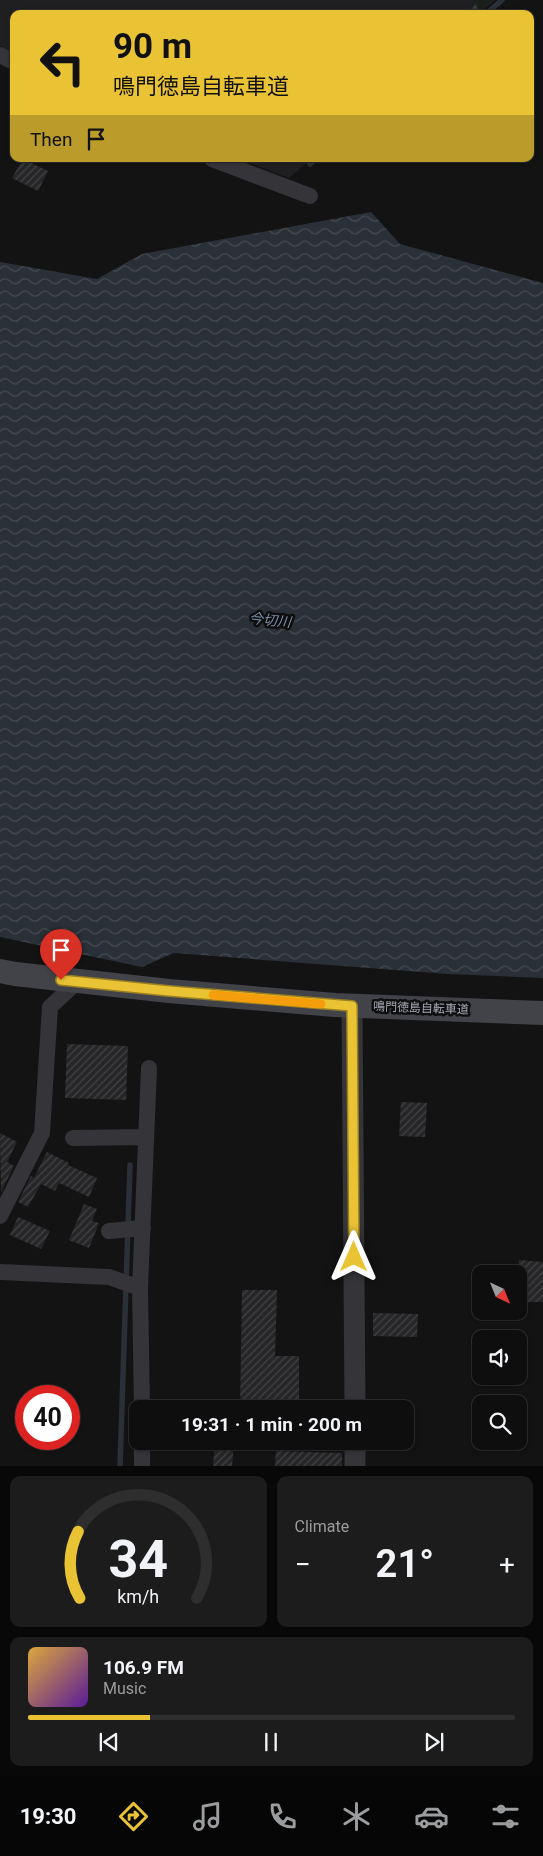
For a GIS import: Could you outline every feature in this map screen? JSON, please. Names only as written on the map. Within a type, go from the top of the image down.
[{"type":"main road","name":"鳴門徳島自転車道","points":[[0,971],[77,982],[352,1006],[543,1013]]},
{"type":"street","points":[[220,162],[310,196]]},
{"type":"street","points":[[0,1216],[42,1133],[50,1007],[77,982]]},
{"type":"street","points":[[352,1006],[355,1400]]},
{"type":"street","points":[[142,1400],[140,1288],[148,1068]]},
{"type":"street","points":[[73,1138],[146,1138]]},
{"type":"street","points":[[109,1231],[143,1228]]},
{"type":"street","points":[[0,1272],[109,1277],[140,1288]]},
{"type":"street","points":[[142,1450],[142,1466]]},
{"type":"street","points":[[355,1450],[355,1466]]},
{"type":"shaded area","points":[[0,0],[495,0],[484,10],[10,10],[10,51],[0,46]]},
{"type":"shaded area","points":[[248,162],[308,162],[289,178]]},
{"type":"green space","points":[[480,0],[493,0],[482,10],[470,10]]},
{"type":"water","name":"今切川","points":[[371,212],[400,244],[543,283],[543,978],[448,974],[174,953],[142,967],[0,937],[0,262],[97,279],[142,254]]},
{"type":"building","points":[[21,162],[29,162],[48,171],[38,191],[12,178]]},
{"type":"building","points":[[67,1044],[128,1046],[126,1100],[65,1098]]},
{"type":"building","points":[[401,1102],[427,1103],[425,1137],[399,1136]]},
{"type":"building","points":[[0,1133],[17,1142],[7,1162],[14,1166],[1,1192]]},
{"type":"building","points":[[47,1152],[69,1163],[68,1165],[97,1178],[89,1197],[59,1183],[55,1191],[41,1184],[28,1207],[18,1202],[31,1176],[34,1178]]},
{"type":"building","points":[[84,1204],[97,1209],[92,1221],[99,1223],[89,1248],[69,1240]]},
{"type":"building","points":[[18,1217],[50,1231],[41,1249],[10,1235]]},
{"type":"building","points":[[519,1260],[543,1262],[543,1302],[528,1302],[528,1265],[519,1265]]},
{"type":"building","points":[[242,1290],[277,1290],[275,1356],[299,1356],[299,1400],[240,1400]]},
{"type":"building","points":[[373,1313],[418,1314],[417,1337],[373,1336]]},
{"type":"building","points":[[214,1450],[233,1450],[232,1466],[213,1466]]},
{"type":"building","points":[[276,1451],[342,1453],[342,1466],[275,1466]]},
{"type":"waterway","points":[[491,10],[502,0]]},
{"type":"waterway","points":[[120,1466],[130,1165]]},
{"type":"slow traffic","points":[[213,995],[321,1004]]},
{"type":"route","points":[[61,980],[352,1006],[354,1022],[354,1257]]}]
